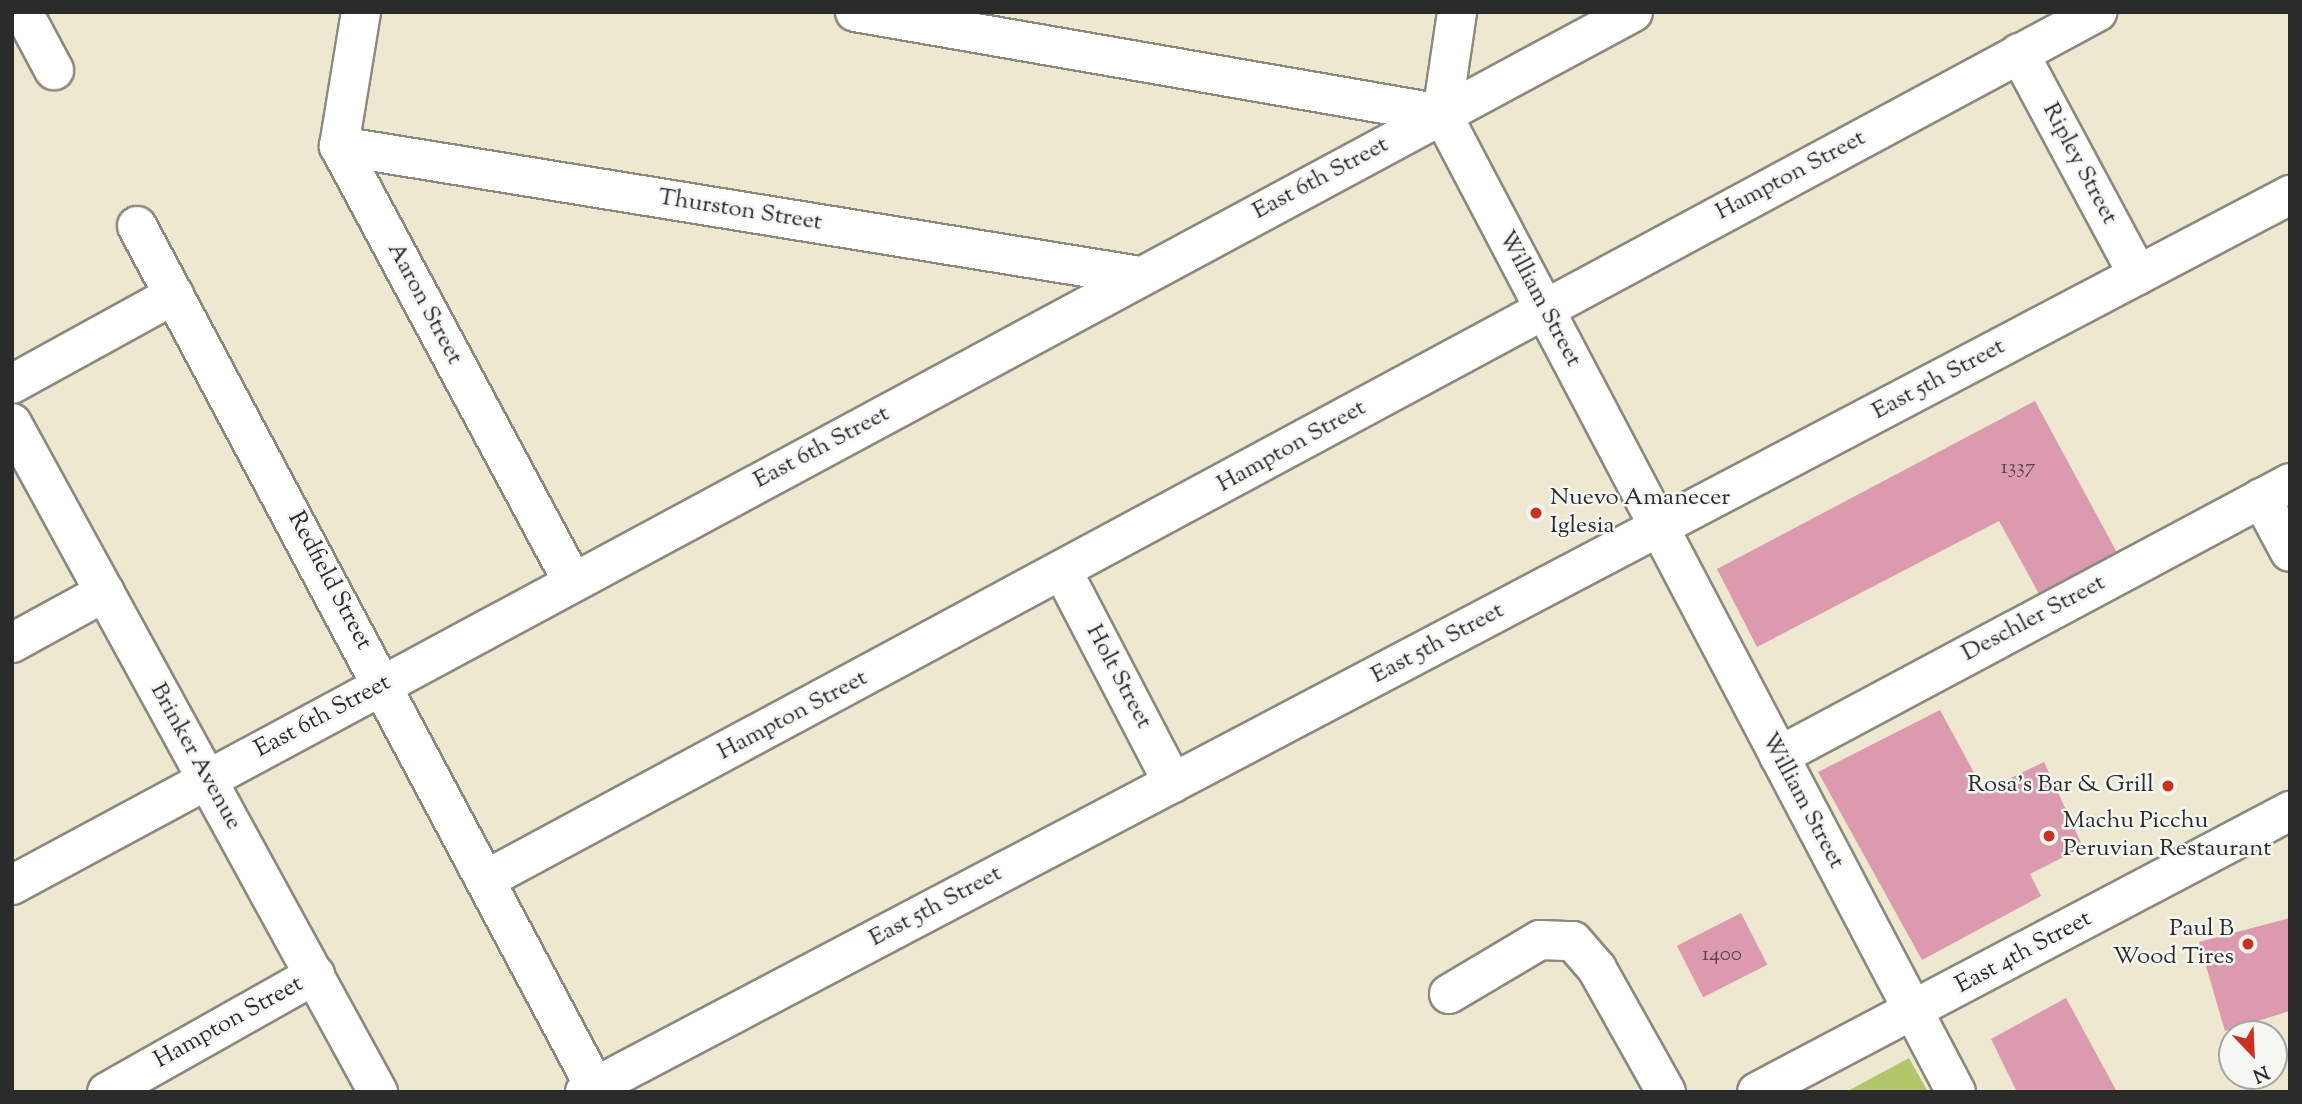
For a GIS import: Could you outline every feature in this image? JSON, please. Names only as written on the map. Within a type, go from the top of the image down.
[{"type":"street","points":[[23,12],[54,70]]},
{"type":"street","points":[[339,146],[361,12]]},
{"type":"street","points":[[855,12],[1442,114],[1457,12]]},
{"type":"street","name":"East 6th Street","points":[[12,885],[1633,12]]},
{"type":"street","name":"Hampton Street","points":[[486,879],[1063,572],[2097,12]]},
{"type":"street","name":"Ripley Street","points":[[2019,53],[2138,275]]},
{"type":"street","name":"William Street","points":[[1442,114],[1956,1092]]},
{"type":"street","name":"Thurston Street","points":[[339,146],[1140,276]]},
{"type":"street","name":"Aaron Street","points":[[339,146],[573,582]]},
{"type":"street","name":"East 5th Street","points":[[590,1089],[2290,195]]},
{"type":"street","name":"Redfield Street","points":[[137,226],[384,684],[486,879],[590,1089]]},
{"type":"street","points":[[12,384],[174,295]]},
{"type":"street","name":"Brinker Avenue","points":[[12,423],[379,1092]]},
{"type":"street","points":[[2275,491],[2290,552]]},
{"type":"street","name":"Deschler Street","points":[[1779,756],[2275,491]]},
{"type":"street","name":"Holt Street","points":[[1063,572],[1173,783]]},
{"type":"street","points":[[12,643],[105,592]]},
{"type":"street","name":"East 4th Street","points":[[1757,1092],[2290,811]]},
{"type":"street","points":[[1449,994],[1540,940],[1573,941],[1597,969],[1666,1092]]},
{"type":"street","name":"Hampton Street","points":[[107,1092],[315,975]]},
{"type":"green space","points":[[1909,1058],[1928,1092],[1846,1092]]},
{"type":"building","points":[[2035,401],[2121,560],[2044,603],[1999,521],[1757,647],[1717,569]]},
{"type":"building","points":[[1940,710],[1984,791],[2044,762],[2083,847],[2030,874],[2041,896],[1922,960],[1818,772]]},
{"type":"building","points":[[1741,913],[1767,965],[1703,997],[1677,946]]},
{"type":"building","points":[[2290,918],[2290,1011],[2261,1020],[2222,1020],[2199,942]]},
{"type":"building","points":[[2066,998],[2117,1092],[2017,1092],[1991,1039]]},
{"type":"place","name":"Nuevo Amanecer Iglesia","points":[[1536,513]]},
{"type":"place","name":"Rosa's Bar & Grill","points":[[2168,786]]},
{"type":"place","name":"Machu Picchu Peruvian Restaurant","points":[[2049,836]]},
{"type":"place","name":"Paul B Wood Tires","points":[[2248,944]]}]
